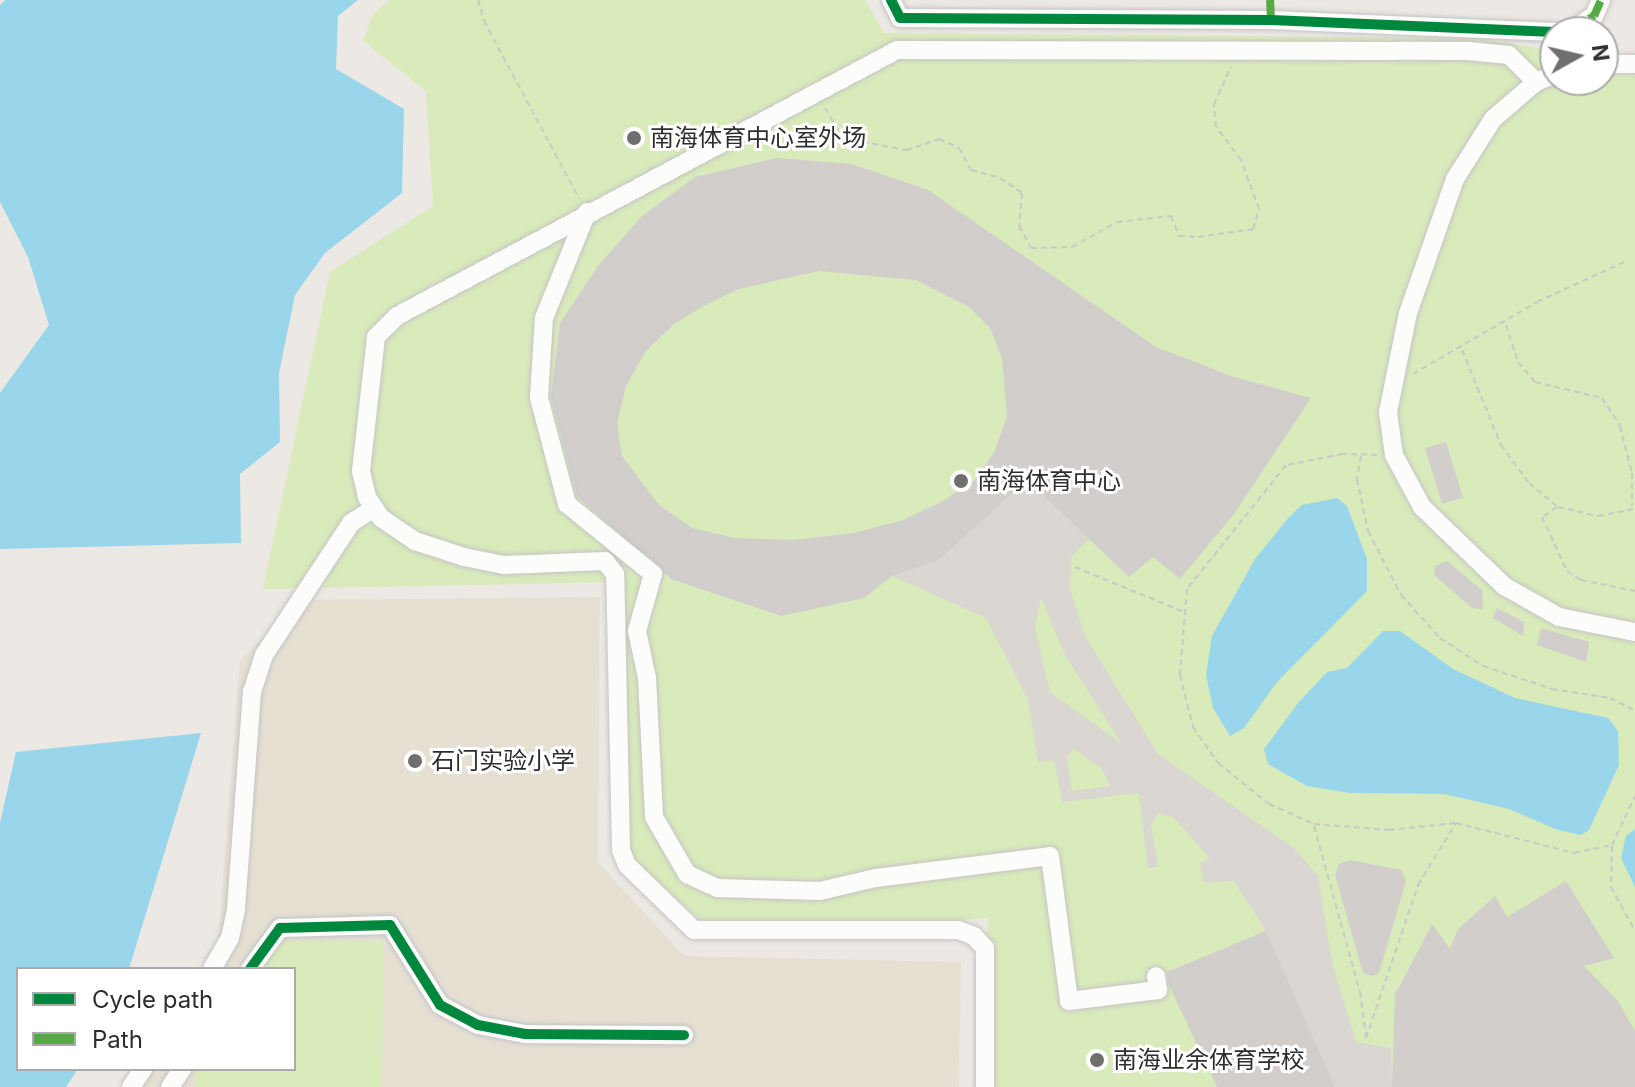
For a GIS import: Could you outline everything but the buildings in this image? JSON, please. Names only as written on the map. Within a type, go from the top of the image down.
[{"type":"street","points":[[891,0],[900,18],[1271,20],[1539,31]]},
{"type":"street","points":[[1270,0],[1271,20]]},
{"type":"street","points":[[985,1087],[985,948],[974,936],[958,930],[694,930],[627,865],[621,850],[618,591],[615,574],[605,561],[504,565],[464,557],[415,541],[374,508],[361,471],[376,337],[397,316],[814,89],[866,62],[914,46],[1509,55],[1536,82]]},
{"type":"street","points":[[1539,81],[1493,119],[1455,179],[1408,313],[1388,412],[1394,455],[1422,507],[1504,586],[1559,617],[1635,632]]},
{"type":"street","points":[[587,212],[544,318],[539,398],[567,504],[653,574],[637,631],[647,678],[654,817],[687,874],[717,888],[820,891],[876,878],[1050,856],[1069,1001],[1158,990],[1156,976]]},
{"type":"street","points":[[213,967],[230,938],[236,909],[252,692],[264,655],[351,523],[374,508]]},
{"type":"street","points":[[251,967],[280,928],[390,925],[440,1005],[478,1025],[525,1034],[684,1035]]},
{"type":"path","points":[[478,0],[484,21],[587,212]]},
{"type":"path","points":[[814,89],[843,138],[906,150],[939,139],[959,148],[971,170],[1000,178],[1022,193],[1019,226],[1031,248],[1072,247],[1117,222],[1171,216],[1179,236],[1198,237],[1253,229],[1259,209],[1241,160],[1216,127],[1214,104],[1243,49]]},
{"type":"path","points":[[1394,383],[1462,350],[1506,323],[1624,262]]},
{"type":"path","points":[[1462,350],[1501,445],[1529,483],[1558,507],[1598,516],[1633,508],[1632,473],[1620,426],[1602,398],[1535,382],[1518,362],[1506,323]]},
{"type":"path","points":[[1612,845],[1574,853],[1456,823],[1389,830],[1314,824],[1269,804],[1218,763],[1193,727],[1180,675],[1187,589],[1286,465],[1361,455],[1357,479],[1368,531],[1401,595],[1440,638],[1483,666],[1552,689],[1610,698],[1635,711]]},
{"type":"path","points":[[1558,507],[1542,517],[1567,571],[1635,591]]},
{"type":"path","points":[[1075,567],[1185,613]]},
{"type":"path","points":[[1635,796],[1612,845],[1611,887],[1635,931]]},
{"type":"path","points":[[1314,824],[1360,992],[1366,1038],[1418,885],[1456,823]]},
{"type":"shaded area","points":[[1027,480],[1089,539],[1071,557],[1070,589],[1085,636],[1158,754],[1295,849],[1318,876],[1332,962],[1356,1042],[1391,1048],[1392,1087],[1335,1087],[1266,931],[1234,881],[1203,882],[1200,863],[1210,858],[1173,817],[1159,813],[1151,824],[1158,867],[1148,868],[1139,793],[1062,802],[1054,760],[1038,762],[1028,700],[986,618],[892,576],[939,560]],"holes":[[[1041,598],[1065,655],[1122,744],[1050,692],[1035,628]],[[1074,749],[1102,769],[1110,786],[1072,791],[1067,757]]]},
{"type":"shaded area","name":"石门实验小学","points":[[600,597],[598,862],[684,956],[961,962],[959,1087],[123,1087],[134,1071],[296,1071],[296,967],[202,967],[218,944],[240,661],[300,600]]},
{"type":"green space","name":"南海体育中心","points":[[390,0],[865,0],[884,33],[1477,38],[1539,48],[1539,96],[1619,96],[1619,62],[1635,65],[1635,1087],[981,1087],[988,918],[721,938],[616,846],[618,582],[263,589],[330,272],[433,206],[426,91],[363,41],[373,14]]},
{"type":"green space","points":[[262,941],[384,941],[381,1087],[196,1087],[196,1071],[296,1071],[296,967],[260,967]]},
{"type":"water","points":[[5,0],[358,0],[338,16],[336,69],[404,109],[402,193],[325,253],[295,295],[279,373],[280,442],[240,474],[241,543],[0,549],[0,393],[49,325],[28,257],[0,202],[0,5]]},
{"type":"water","points":[[1337,498],[1347,506],[1367,559],[1367,591],[1277,682],[1244,728],[1230,736],[1213,708],[1206,675],[1212,636],[1255,559],[1289,517],[1302,505]]},
{"type":"water","points":[[1383,631],[1400,631],[1453,669],[1515,698],[1608,718],[1618,731],[1619,765],[1589,830],[1581,835],[1558,830],[1509,809],[1444,794],[1350,793],[1307,786],[1268,764],[1264,749],[1298,703],[1327,672],[1347,668]]},
{"type":"water","points":[[201,733],[130,967],[16,967],[16,1071],[77,1071],[66,1087],[0,1087],[0,823],[16,752]]},
{"type":"water","points":[[1635,829],[1635,887],[1621,858],[1626,836]]},
{"type":"marked path","points":[[1270,0],[1271,20]]},
{"type":"marked path","points":[[1594,16],[1601,0]]},
{"type":"cycle path","points":[[891,0],[900,18],[1271,20],[1539,31]]},
{"type":"cycle path","points":[[251,967],[280,928],[390,925],[440,1005],[478,1025],[525,1034],[684,1035]]},
{"type":"place","name":"南海体育中心室外场","points":[[634,138]]},
{"type":"place","name":"南海体育中心","points":[[961,481]]},
{"type":"place","name":"石门实验小学","points":[[415,761]]},
{"type":"place","name":"南海业余体育学校","points":[[1097,1060]]}]
